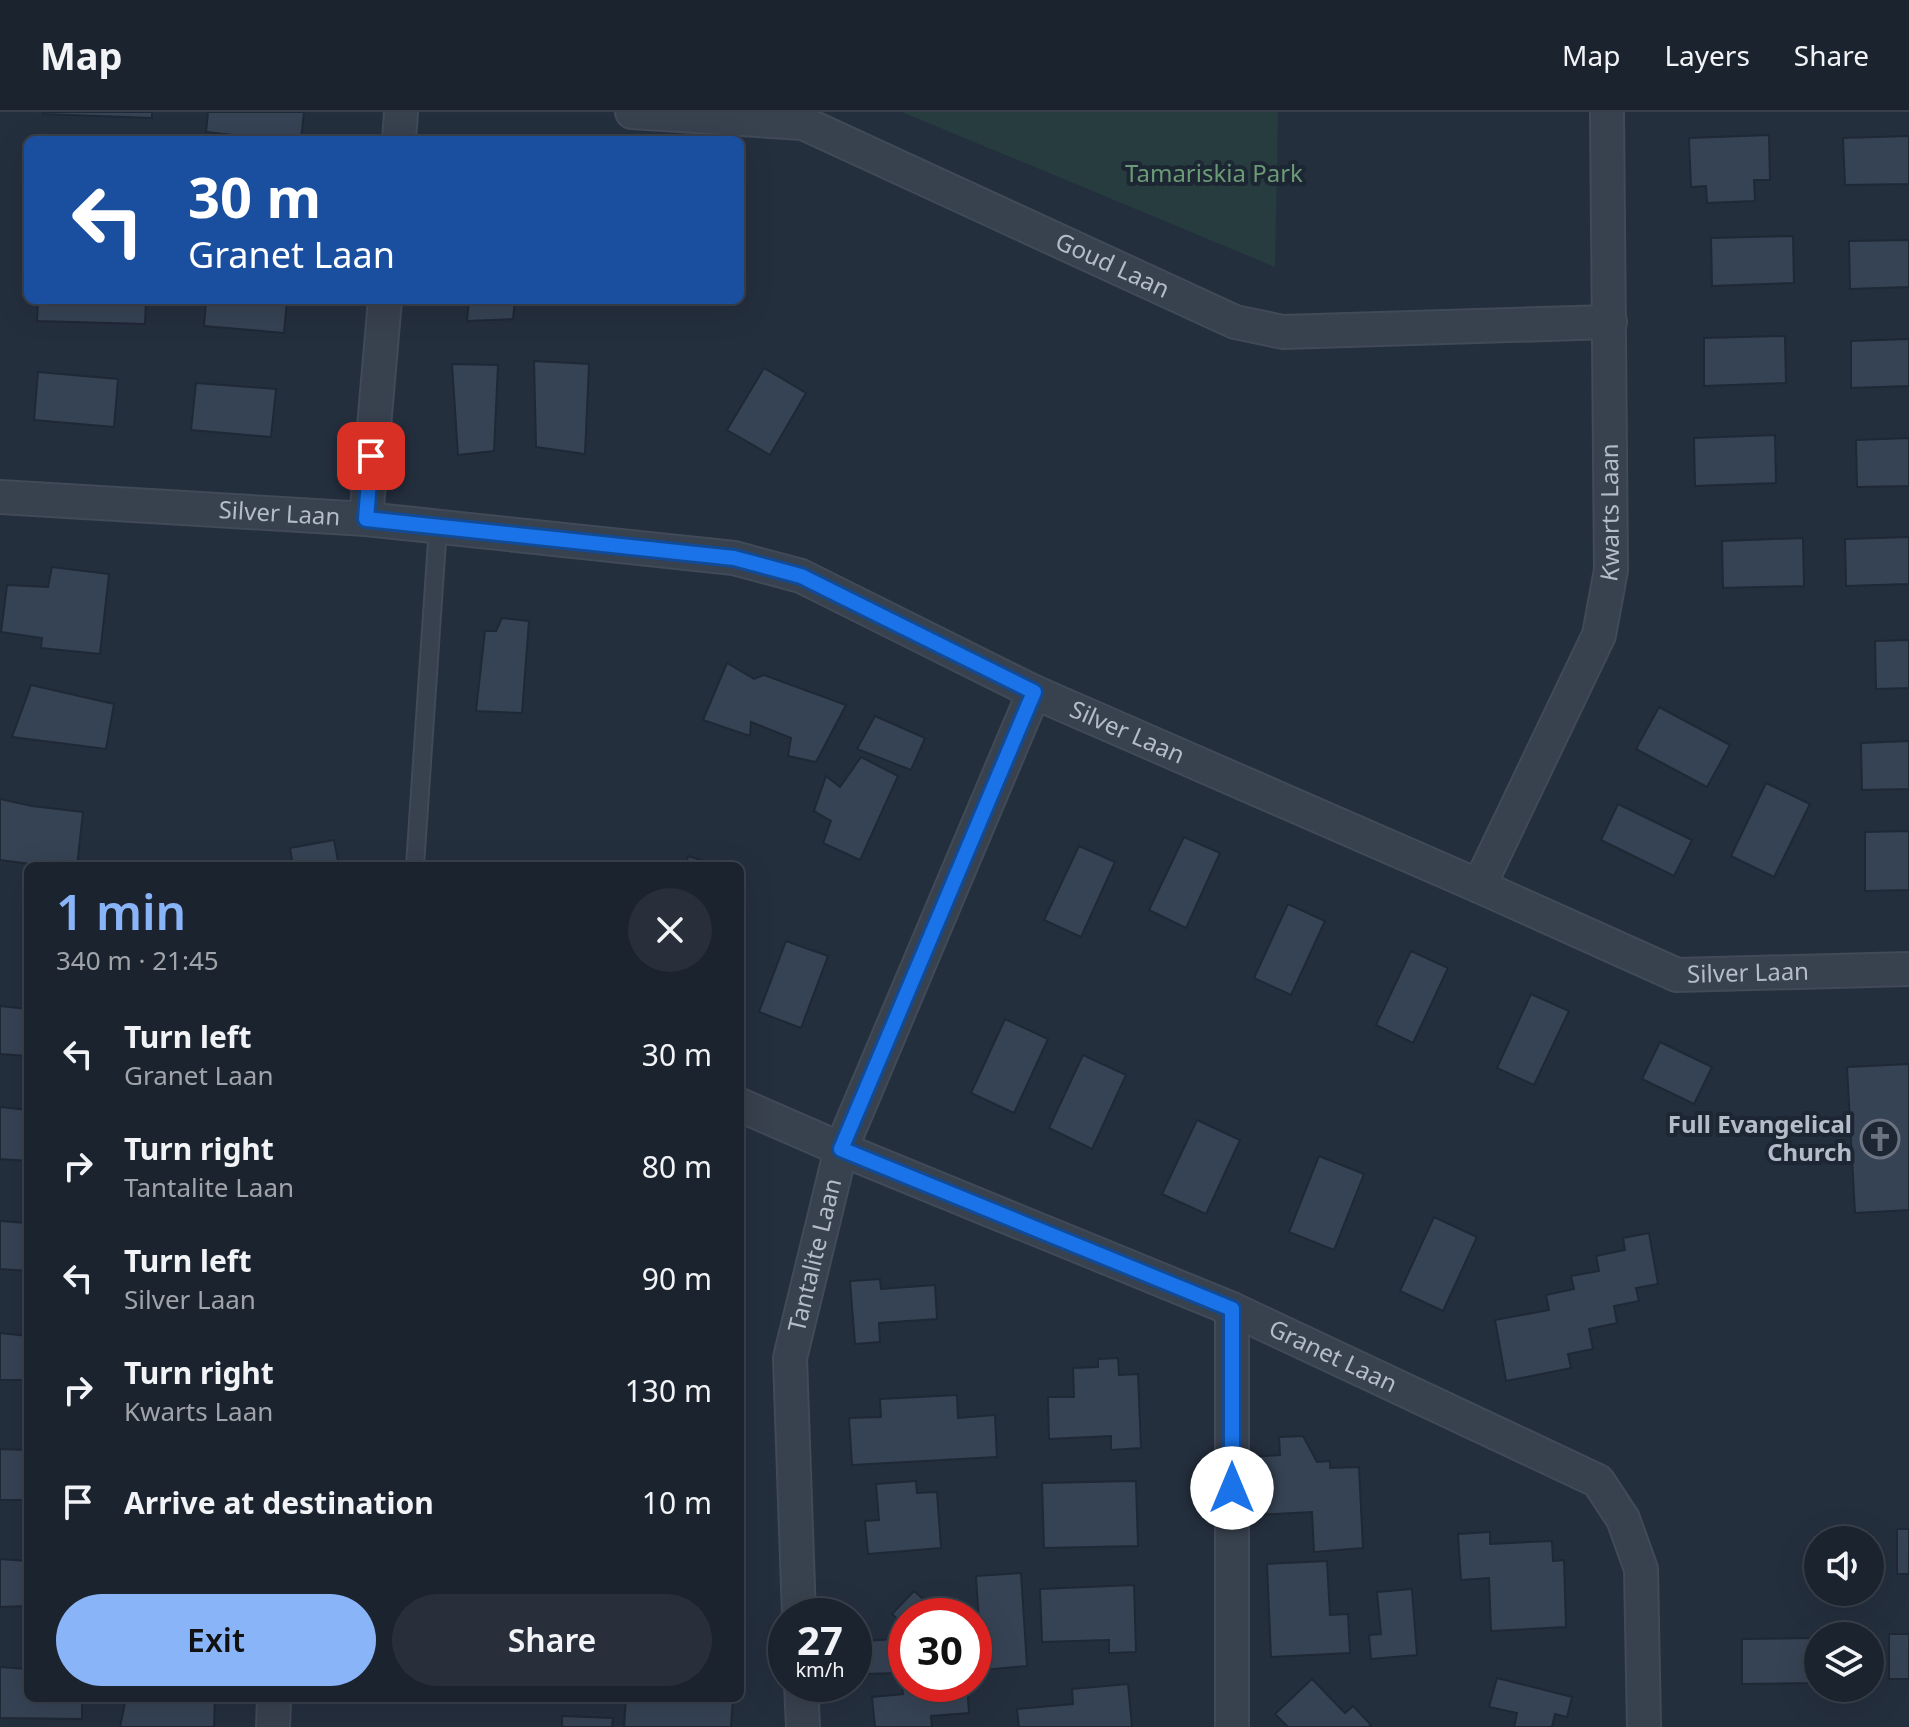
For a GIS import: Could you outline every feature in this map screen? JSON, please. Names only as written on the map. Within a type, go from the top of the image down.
[{"type":"street","points":[[399,136],[401,112]]},
{"type":"street","name":"Goud Laan","points":[[632,112],[804,118],[1235,322],[1283,332],[1610,322]]},
{"type":"street","name":"Kwarts Laan","points":[[1479,886],[1599,635],[1611,570],[1607,112]]},
{"type":"street","points":[[366,519],[385,304]]},
{"type":"street","name":"Silver Laan","points":[[0,497],[366,519],[734,558],[801,576],[1034,692],[1677,975],[1909,969]]},
{"type":"street","name":"Tantalite Laan","points":[[798,1598],[790,1358],[841,1149],[1034,692]]},
{"type":"street","name":"Granet Laan","points":[[744,1107],[1232,1309],[1598,1481],[1623,1519],[1641,1569],[1644,1727]]},
{"type":"street","points":[[1232,1309],[1232,1727]]},
{"type":"street","points":[[273,1727],[274,1702]]},
{"type":"street","points":[[802,1702],[803,1727]]},
{"type":"lane","points":[[415,862],[438,526]]},
{"type":"green space","name":"Tamariskia Park","points":[[902,112],[1278,112],[1275,267]]},
{"type":"building","points":[[152,112],[152,118],[43,114]]},
{"type":"building","points":[[208,112],[304,112],[301,136],[242,136],[206,132]]},
{"type":"building","points":[[1769,135],[1770,180],[1754,180],[1755,201],[1707,203],[1706,186],[1691,187],[1689,138]]},
{"type":"building","points":[[1909,136],[1909,184],[1845,185],[1843,138]]},
{"type":"building","points":[[1793,236],[1794,283],[1712,286],[1711,238]]},
{"type":"building","points":[[1909,240],[1909,287],[1850,289],[1849,241]]},
{"type":"building","points":[[38,304],[146,304],[145,324],[37,321]]},
{"type":"building","points":[[206,304],[287,304],[284,333],[204,326]]},
{"type":"building","points":[[469,304],[515,304],[513,319],[467,321]]},
{"type":"building","points":[[1785,336],[1786,383],[1704,386],[1704,338]]},
{"type":"building","points":[[1909,339],[1909,386],[1851,388],[1851,341]]},
{"type":"building","points":[[534,361],[589,364],[585,454],[536,447]]},
{"type":"building","points":[[452,364],[498,365],[494,451],[458,455]]},
{"type":"building","points":[[764,368],[806,393],[770,455],[727,430]]},
{"type":"building","points":[[38,372],[118,379],[114,427],[34,420]]},
{"type":"building","points":[[196,383],[276,389],[271,437],[191,430]]},
{"type":"building","points":[[1775,435],[1776,483],[1695,486],[1694,438]]},
{"type":"building","points":[[1909,438],[1909,486],[1857,487],[1856,440]]},
{"type":"building","points":[[1909,537],[1909,584],[1846,586],[1845,539]]},
{"type":"building","points":[[1803,538],[1804,586],[1723,588],[1722,541]]},
{"type":"building","points":[[52,567],[109,574],[100,654],[41,648],[42,638],[1,632],[7,585],[48,587]]},
{"type":"building","points":[[502,618],[529,621],[522,713],[476,711],[485,631],[496,631]]},
{"type":"building","points":[[1909,640],[1909,688],[1876,689],[1875,641]]},
{"type":"building","points":[[727,663],[754,679],[764,675],[846,705],[816,762],[788,756],[791,738],[751,722],[750,736],[703,720]]},
{"type":"building","points":[[31,685],[114,704],[106,749],[12,737]]},
{"type":"building","points":[[1659,707],[1730,745],[1707,787],[1636,749]]},
{"type":"building","points":[[875,716],[925,738],[911,770],[857,749]]},
{"type":"building","points":[[1909,741],[1909,789],[1862,790],[1861,743]]},
{"type":"building","points":[[861,757],[898,776],[860,860],[823,843],[831,821],[814,811],[826,776],[840,787]]},
{"type":"building","points":[[1766,783],[1810,804],[1774,877],[1731,856]]},
{"type":"building","points":[[0,799],[83,812],[77,862],[24,863],[0,860]]},
{"type":"building","points":[[1618,804],[1692,840],[1674,876],[1601,840]]},
{"type":"building","points":[[1909,831],[1909,890],[1865,891],[1865,832]]},
{"type":"building","points":[[1184,837],[1220,853],[1186,928],[1149,910]]},
{"type":"building","points":[[334,840],[338,862],[292,862],[290,848]]},
{"type":"building","points":[[1079,846],[1115,862],[1081,937],[1044,920]]},
{"type":"building","points":[[688,856],[707,862],[687,862]]},
{"type":"building","points":[[1288,904],[1325,921],[1291,995],[1254,978]]},
{"type":"building","points":[[786,941],[828,956],[801,1028],[759,1012]]},
{"type":"building","points":[[1411,951],[1448,968],[1413,1043],[1376,1025]]},
{"type":"building","points":[[1531,994],[1569,1011],[1534,1085],[1497,1068]]},
{"type":"building","points":[[0,1006],[24,1009],[24,1056],[0,1054]]},
{"type":"building","points":[[1005,1019],[1048,1039],[1014,1113],[971,1093]]},
{"type":"building","points":[[1660,1042],[1712,1067],[1694,1104],[1642,1079]]},
{"type":"building","points":[[1083,1055],[1126,1075],[1092,1149],[1049,1128]]},
{"type":"building","name":"Full Evangelical Church","points":[[1909,1064],[1909,1210],[1855,1213],[1847,1067]]},
{"type":"building","points":[[0,1107],[24,1110],[24,1161],[0,1159]]},
{"type":"building","points":[[1197,1120],[1240,1140],[1206,1214],[1162,1194]]},
{"type":"building","points":[[1319,1156],[1364,1174],[1334,1250],[1289,1232]]},
{"type":"building","points":[[1434,1217],[1477,1237],[1443,1311],[1400,1291]]},
{"type":"building","points":[[0,1221],[24,1223],[24,1271],[0,1269]]},
{"type":"building","points":[[1649,1233],[1658,1284],[1636,1288],[1639,1301],[1614,1306],[1617,1323],[1589,1329],[1593,1349],[1568,1354],[1571,1368],[1506,1381],[1495,1320],[1549,1310],[1546,1295],[1574,1289],[1571,1276],[1599,1271],[1596,1256],[1625,1250],[1623,1238]]},
{"type":"building","points":[[880,1279],[881,1289],[935,1285],[937,1319],[879,1323],[880,1342],[855,1344],[850,1281]]},
{"type":"building","points":[[0,1333],[24,1336],[24,1380],[0,1380]]},
{"type":"building","points":[[1118,1358],[1119,1375],[1138,1374],[1141,1448],[1111,1450],[1111,1436],[1049,1439],[1048,1397],[1074,1397],[1073,1368],[1098,1367],[1098,1359]]},
{"type":"building","points":[[957,1395],[958,1418],[995,1415],[997,1457],[852,1465],[849,1418],[881,1417],[880,1399]]},
{"type":"building","points":[[1303,1436],[1317,1462],[1330,1461],[1330,1468],[1359,1467],[1363,1548],[1314,1552],[1312,1512],[1255,1515],[1252,1457],[1280,1455],[1279,1437]]},
{"type":"building","points":[[0,1449],[24,1450],[24,1500],[0,1500]]},
{"type":"building","points":[[916,1481],[917,1493],[937,1492],[941,1548],[868,1554],[865,1521],[879,1520],[876,1484]]},
{"type":"building","points":[[1136,1481],[1138,1546],[1044,1548],[1042,1483]]},
{"type":"building","points":[[1897,1529],[1909,1529],[1909,1574],[1897,1574]]},
{"type":"building","points":[[1490,1532],[1490,1544],[1552,1541],[1553,1561],[1564,1560],[1566,1627],[1491,1631],[1489,1578],[1461,1580],[1458,1534]]},
{"type":"building","points":[[0,1559],[24,1561],[24,1606],[0,1607]]},
{"type":"building","points":[[1327,1561],[1330,1615],[1348,1614],[1350,1653],[1271,1657],[1267,1564]]},
{"type":"building","points":[[1021,1573],[1027,1666],[992,1669],[992,1598],[977,1598],[976,1576]]},
{"type":"building","points":[[1134,1585],[1136,1652],[1109,1653],[1109,1640],[1042,1642],[1040,1589]]},
{"type":"building","points":[[1412,1589],[1417,1655],[1371,1659],[1369,1635],[1381,1634],[1377,1592]]},
{"type":"building","points":[[914,1591],[922,1598],[907,1598]]},
{"type":"building","points":[[1889,1634],[1909,1634],[1909,1679],[1889,1679]]},
{"type":"building","points":[[1804,1638],[1804,1683],[1742,1684],[1742,1639]]},
{"type":"building","points":[[888,1639],[888,1673],[872,1674],[872,1640]]},
{"type":"building","points":[[0,1667],[24,1669],[24,1702],[82,1702],[82,1719],[0,1718]]},
{"type":"building","points":[[1497,1678],[1572,1697],[1567,1717],[1555,1714],[1552,1727],[1514,1727],[1517,1713],[1489,1707]]},
{"type":"building","points":[[1312,1679],[1345,1713],[1353,1706],[1371,1725],[1288,1727],[1275,1714]]},
{"type":"building","points":[[1128,1684],[1132,1727],[1019,1727],[1017,1709],[1073,1704],[1072,1689]]},
{"type":"building","points":[[888,1695],[888,1702],[968,1702],[969,1713],[931,1716],[932,1727],[875,1727],[872,1697]]},
{"type":"building","points":[[125,1702],[215,1702],[214,1727],[120,1727]]},
{"type":"building","points":[[626,1702],[733,1702],[731,1727],[624,1727]]},
{"type":"building","points":[[562,1716],[613,1718],[612,1727],[562,1727]]},
{"type":"place","name":"Full Evangelical Church","points":[[1880,1139]]},
{"type":"route","points":[[371,456],[366,519],[734,558],[801,576],[1034,692],[841,1149],[1232,1309],[1232,1488]]}]
